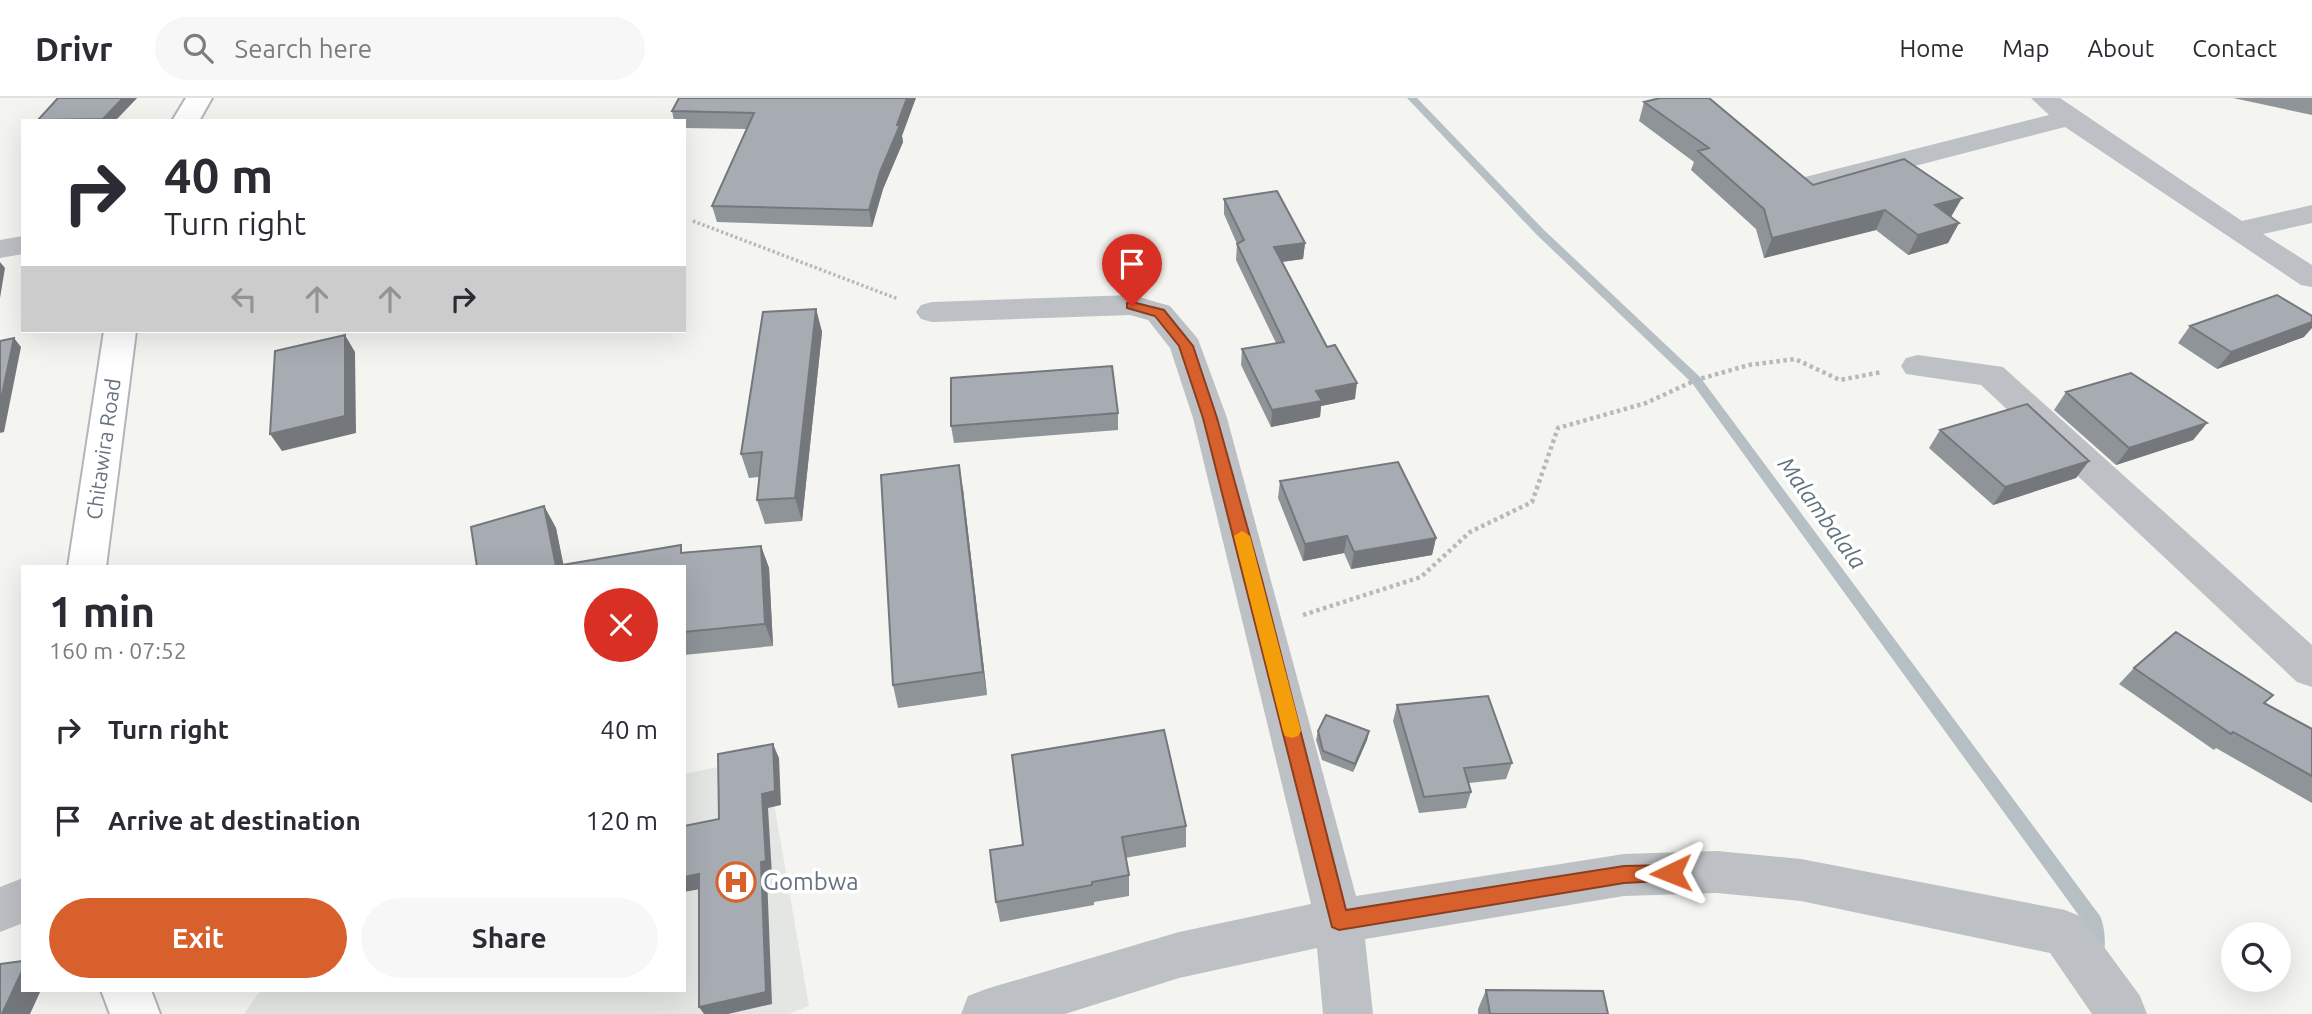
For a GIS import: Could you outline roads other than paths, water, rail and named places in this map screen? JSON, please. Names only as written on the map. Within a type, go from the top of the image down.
[{"type":"street","points":[[186,119],[199,98]]},
{"type":"street","points":[[2044,98],[2068,118],[2312,278]]},
{"type":"street","points":[[1815,183],[2068,118]]},
{"type":"street","points":[[2237,231],[2312,214]]},
{"type":"street","points":[[0,249],[21,245]]},
{"type":"street","points":[[932,312],[1132,306],[1159,313],[1186,346],[1210,418],[1266,627],[1339,921],[1348,1014]]},
{"type":"street","name":"Chitawira Road","points":[[87,565],[120,333]]},
{"type":"street","points":[[1917,366],[1991,375],[2312,670]]},
{"type":"street","points":[[986,1014],[1179,955],[1339,921],[1624,875],[1717,872],[1801,880],[2065,933],[2122,1014]]},
{"type":"street","points":[[0,910],[21,901]]},
{"type":"street","points":[[127,992],[135,1014]]},
{"type":"waterway","name":"Malambalala","points":[[1412,98],[1540,232],[1696,380],[2094,922],[2096,953]]},
{"type":"place","name":"Gombwa","points":[[736,882]]}]
